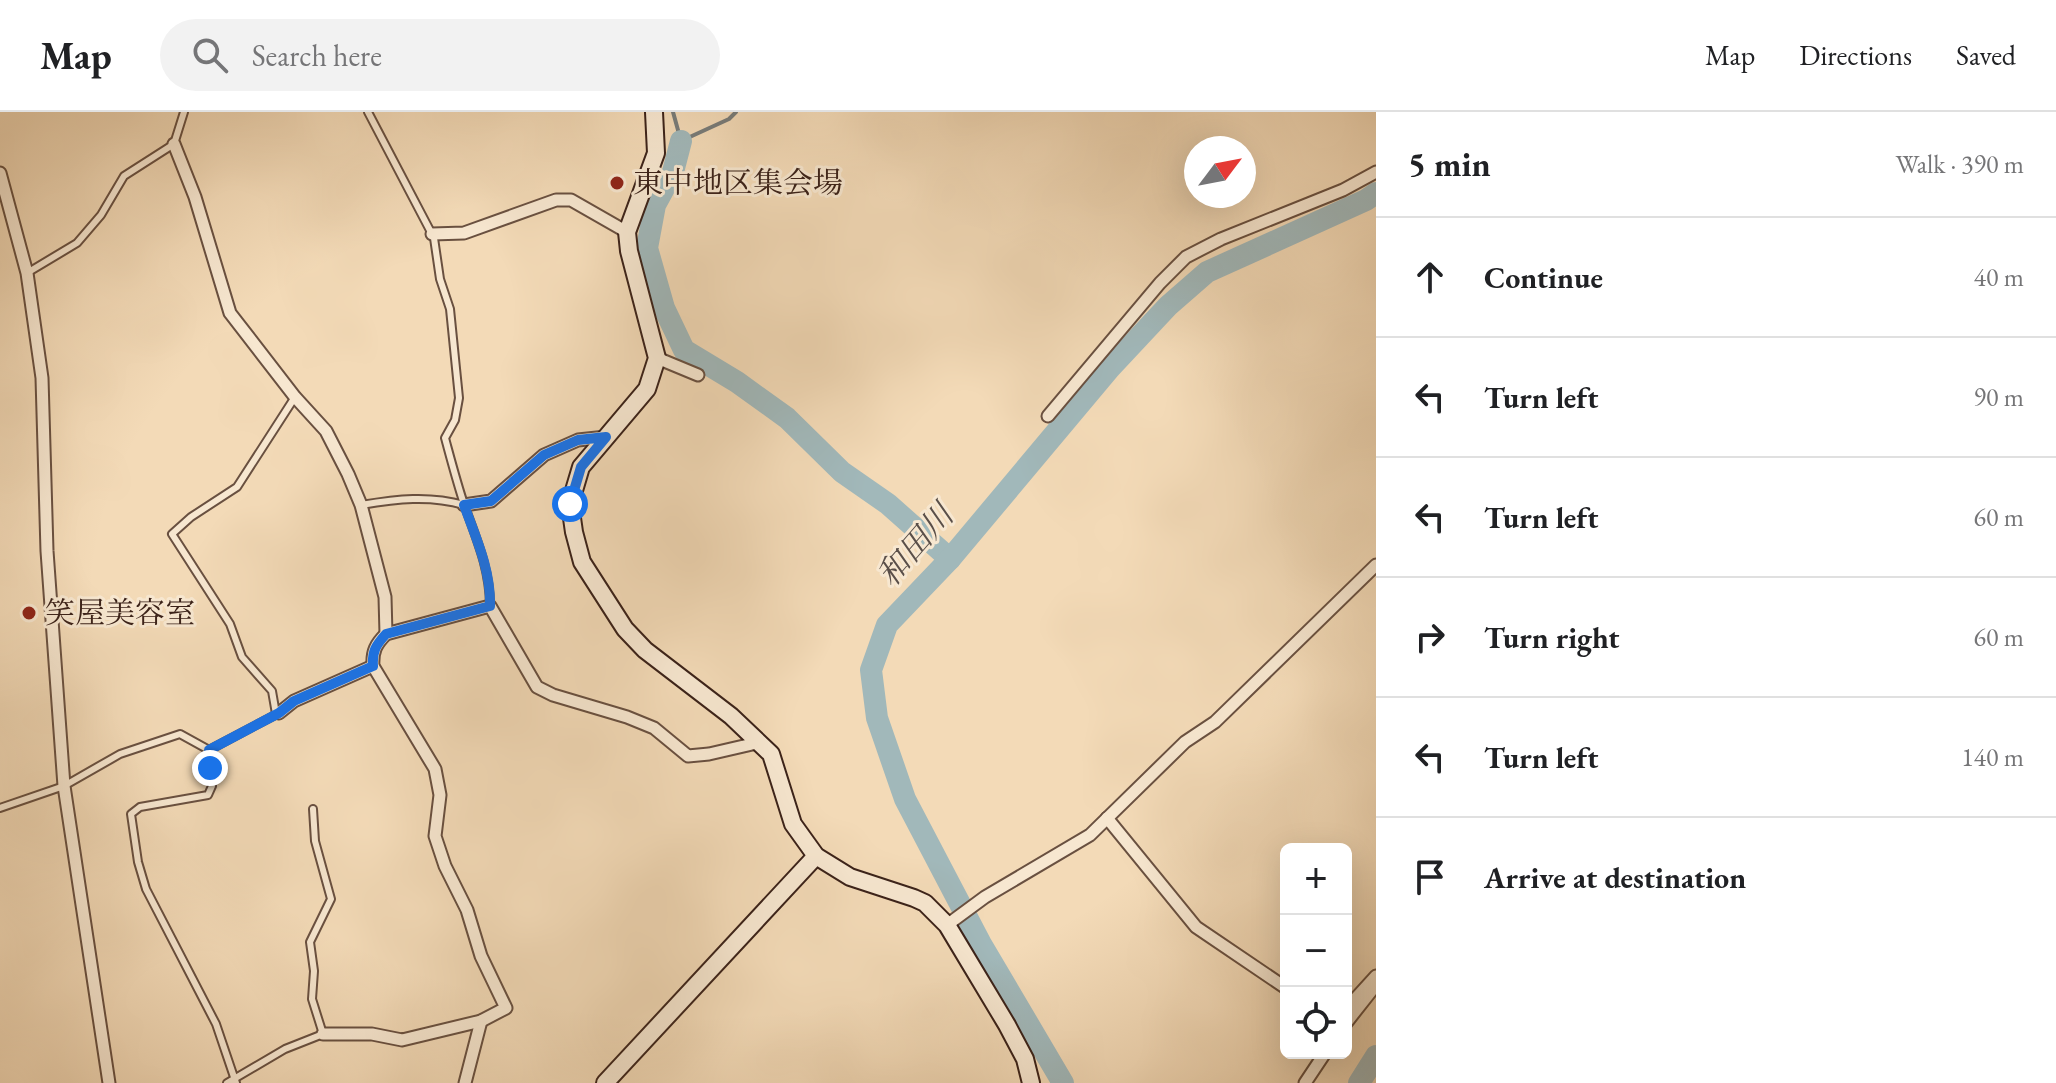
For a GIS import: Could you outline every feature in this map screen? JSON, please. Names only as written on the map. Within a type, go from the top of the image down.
[{"type":"street","points":[[654,112],[656,153],[627,232],[629,251],[657,358],[647,389],[581,467],[570,504],[582,562],[625,629],[645,650],[761,742],[771,754],[793,824],[816,856],[850,877],[925,903],[951,923],[1025,1059],[1031,1083]]},
{"type":"street","points":[[174,144],[195,197],[230,313],[295,397],[326,431],[361,505],[385,597],[386,634]]},
{"type":"street","points":[[1048,416],[1160,283],[1186,257],[1221,239],[1343,190],[1376,172]]},
{"type":"street","points":[[0,173],[27,273],[42,378],[47,551],[64,786],[109,1083]]},
{"type":"street","points":[[432,234],[464,233],[556,200],[571,200],[627,232]]},
{"type":"street","points":[[657,358],[698,375]]},
{"type":"street","points":[[464,505],[491,501],[544,455],[578,440],[606,437]]},
{"type":"street","points":[[951,923],[985,897],[1090,835],[1185,742],[1215,722],[1376,565]]},
{"type":"street","points":[[323,1034],[372,1034],[402,1040],[481,1021],[506,1008],[481,956],[467,910],[445,866],[435,836],[440,795],[435,769],[373,666],[372,656],[376,645],[386,634],[490,606],[537,687],[654,728],[688,756],[761,742]]},
{"type":"street","points":[[278,713],[294,701],[373,666]]},
{"type":"street","points":[[1107,818],[1196,927],[1285,987]]},
{"type":"street","points":[[605,1083],[816,856]]},
{"type":"street","points":[[1352,1002],[1376,976]]},
{"type":"street","points":[[1352,1015],[1376,985]]},
{"type":"street","points":[[465,1083],[481,1021]]},
{"type":"street","points":[[1305,1083],[1321,1059]]},
{"type":"lane","points":[[27,273],[77,243],[101,215],[124,176],[174,144],[184,112]]},
{"type":"lane","points":[[368,112],[432,234],[440,279],[450,309],[459,398],[455,420],[445,438],[464,505],[485,562],[490,606]]},
{"type":"lane","points":[[209,750],[278,713],[272,691],[242,657],[230,624],[172,534],[191,517],[237,487],[295,397]]},
{"type":"lane","points":[[361,505],[402,498],[443,499],[464,505]]},
{"type":"lane","points":[[0,808],[64,786],[120,754],[180,734],[209,750]]},
{"type":"lane","points":[[209,750],[212,786],[208,795],[140,807],[131,814],[138,862],[146,889],[216,1024],[235,1080]]},
{"type":"lane","points":[[227,1083],[285,1049],[323,1034],[312,999],[314,971],[310,942],[331,899],[315,841],[313,809]]},
{"type":"waterway","points":[[673,112],[681,141],[729,119],[736,112]]},
{"type":"waterway","points":[[681,141],[673,172],[655,205],[647,248],[664,308],[684,350],[737,382],[787,418],[842,472],[888,504],[950,559]]},
{"type":"waterway","name":"和田川","points":[[1063,1083],[981,944],[905,799],[877,718],[871,670],[887,625],[950,559],[1110,368],[1168,306],[1207,272],[1376,193]]},
{"type":"waterway","points":[[1359,1083],[1376,1056]]},
{"type":"place","name":"東中地区集会場","points":[[617,183]]},
{"type":"place","name":"笑屋美容室","points":[[29,613]]},
{"type":"route","points":[[210,768],[209,750],[279,713],[294,701],[373,666],[372,656],[376,645],[386,634],[490,606],[485,562],[464,505],[491,501],[544,455],[578,440],[606,437],[581,467],[570,504]]}]
